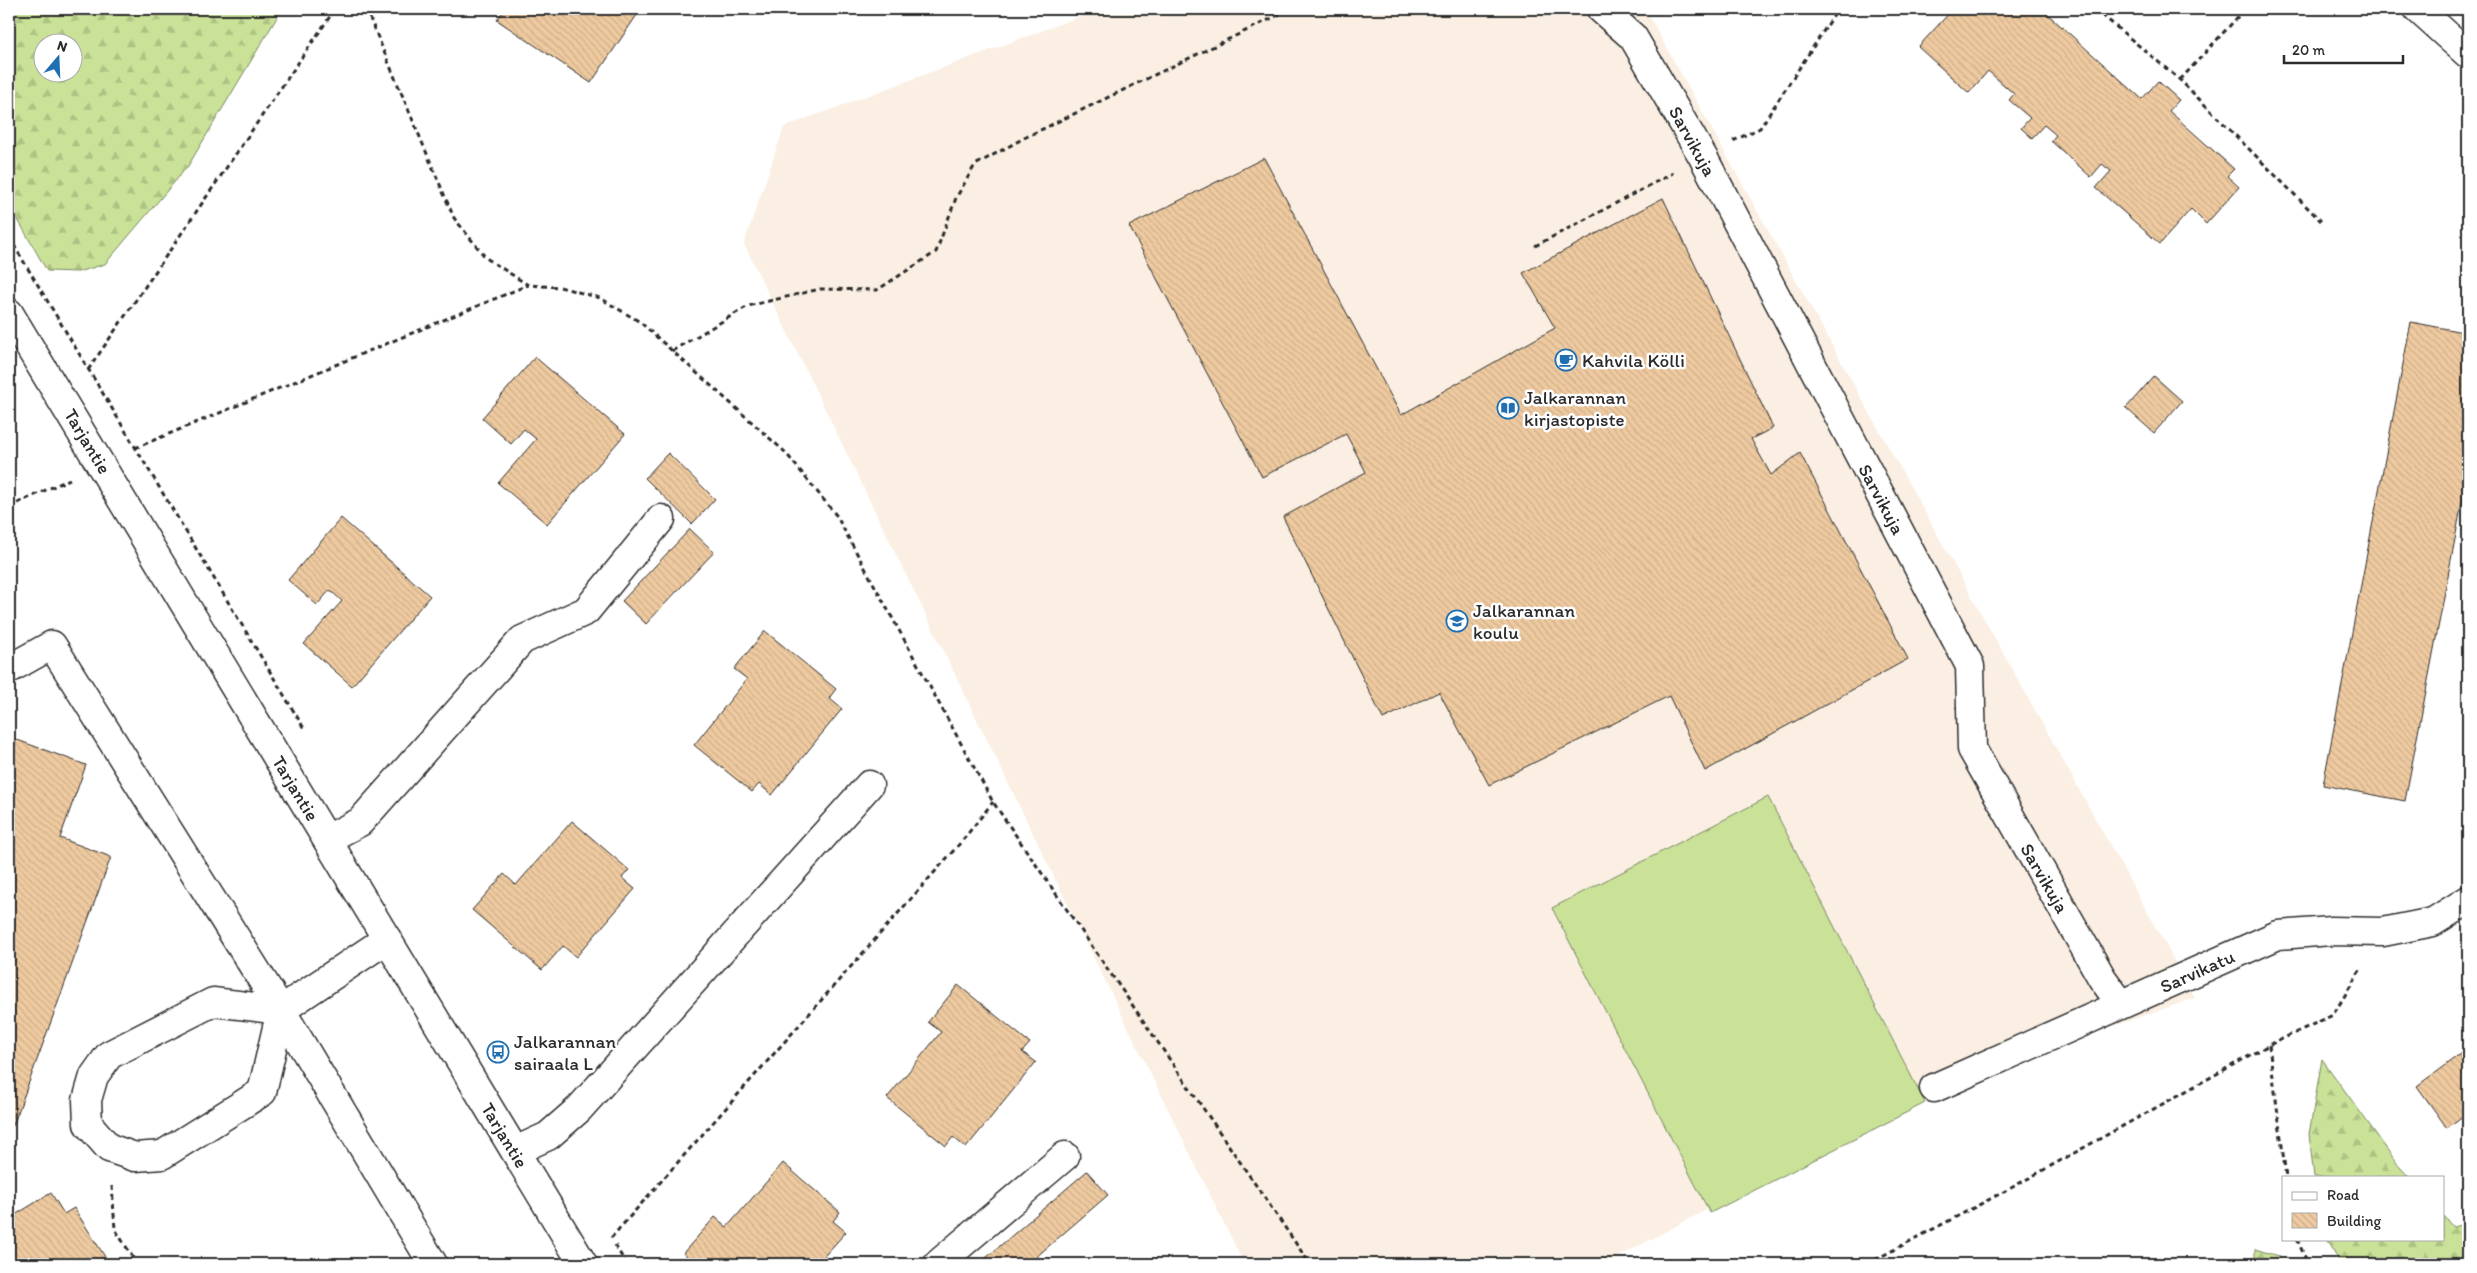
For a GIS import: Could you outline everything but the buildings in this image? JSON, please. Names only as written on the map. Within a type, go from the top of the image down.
[{"type":"street","name":"Sarvikuja","points":[[1600,9],[1633,37],[1703,157],[1970,666],[1972,750],[2102,978],[2121,1004]]},
{"type":"street","points":[[2418,9],[2468,54]]},
{"type":"street","name":"Tarjantie","points":[[9,313],[583,1264]]},
{"type":"street","points":[[327,839],[360,822],[522,640],[586,611],[661,519]]},
{"type":"street","points":[[9,669],[52,645],[281,1010],[433,1264]]},
{"type":"street","points":[[515,1151],[548,1136],[579,1109],[869,786]]},
{"type":"street","name":"Sarvikatu","points":[[1934,1088],[2278,935],[2332,931],[2383,932],[2433,922],[2468,900]]},
{"type":"street","points":[[281,1010],[262,1092],[162,1155],[135,1157],[109,1148],[88,1124],[87,1100],[94,1076],[109,1055],[213,1002],[281,1010],[387,939]]},
{"type":"street","points":[[938,1264],[1065,1156]]},
{"type":"path","points":[[88,370],[335,9]]},
{"type":"path","points":[[366,9],[454,218],[486,258],[528,285]]},
{"type":"path","points":[[672,351],[748,306],[820,289],[877,290],[936,252],[956,198],[975,165],[1024,138],[1291,9]]},
{"type":"path","points":[[2096,9],[2180,80],[2322,221]]},
{"type":"path","points":[[2180,80],[2245,9]]},
{"type":"path","points":[[135,448],[528,285],[560,287],[600,298],[640,322],[784,452],[836,515],[994,802],[1310,1264]]},
{"type":"path","points":[[9,507],[76,477]]},
{"type":"path","points":[[611,1238],[962,841],[994,802]]},
{"type":"path","points":[[1867,1264],[2011,1188],[2269,1045],[2333,1015],[2383,932]]},
{"type":"path","points":[[2269,1045],[2286,1176]]},
{"type":"path","points":[[109,1148],[115,1229],[137,1264]]},
{"type":"path","points":[[2297,1240],[2308,1264]]},
{"type":"shaded area","name":"Jalkarannan koulu","points":[[1100,9],[1645,9],[2195,998],[1934,1088],[1605,1264],[1244,1264],[744,244],[784,127]]},
{"type":"green space","points":[[9,9],[282,9],[188,166],[105,264],[78,272],[47,271],[9,204]]},
{"type":"green space","points":[[1768,797],[1925,1103],[1710,1213],[1552,908]]},
{"type":"green space","points":[[2322,1059],[2408,1176],[2314,1176],[2309,1134]]},
{"type":"green space","points":[[2444,1217],[2453,1227],[2468,1223],[2468,1264],[2341,1264],[2328,1240],[2444,1240]]},
{"type":"green space","points":[[2255,1249],[2278,1256],[2281,1264],[2255,1264]]},
{"type":"place","name":"Kahvila Kölli","points":[[1566,360]]},
{"type":"place","name":"Jalkarannan kirjastopiste","points":[[1508,408]]},
{"type":"place","name":"Jalkarannan koulu","points":[[1457,621]]},
{"type":"place","name":"Jalkarannan sairaala L","points":[[498,1052]]}]
